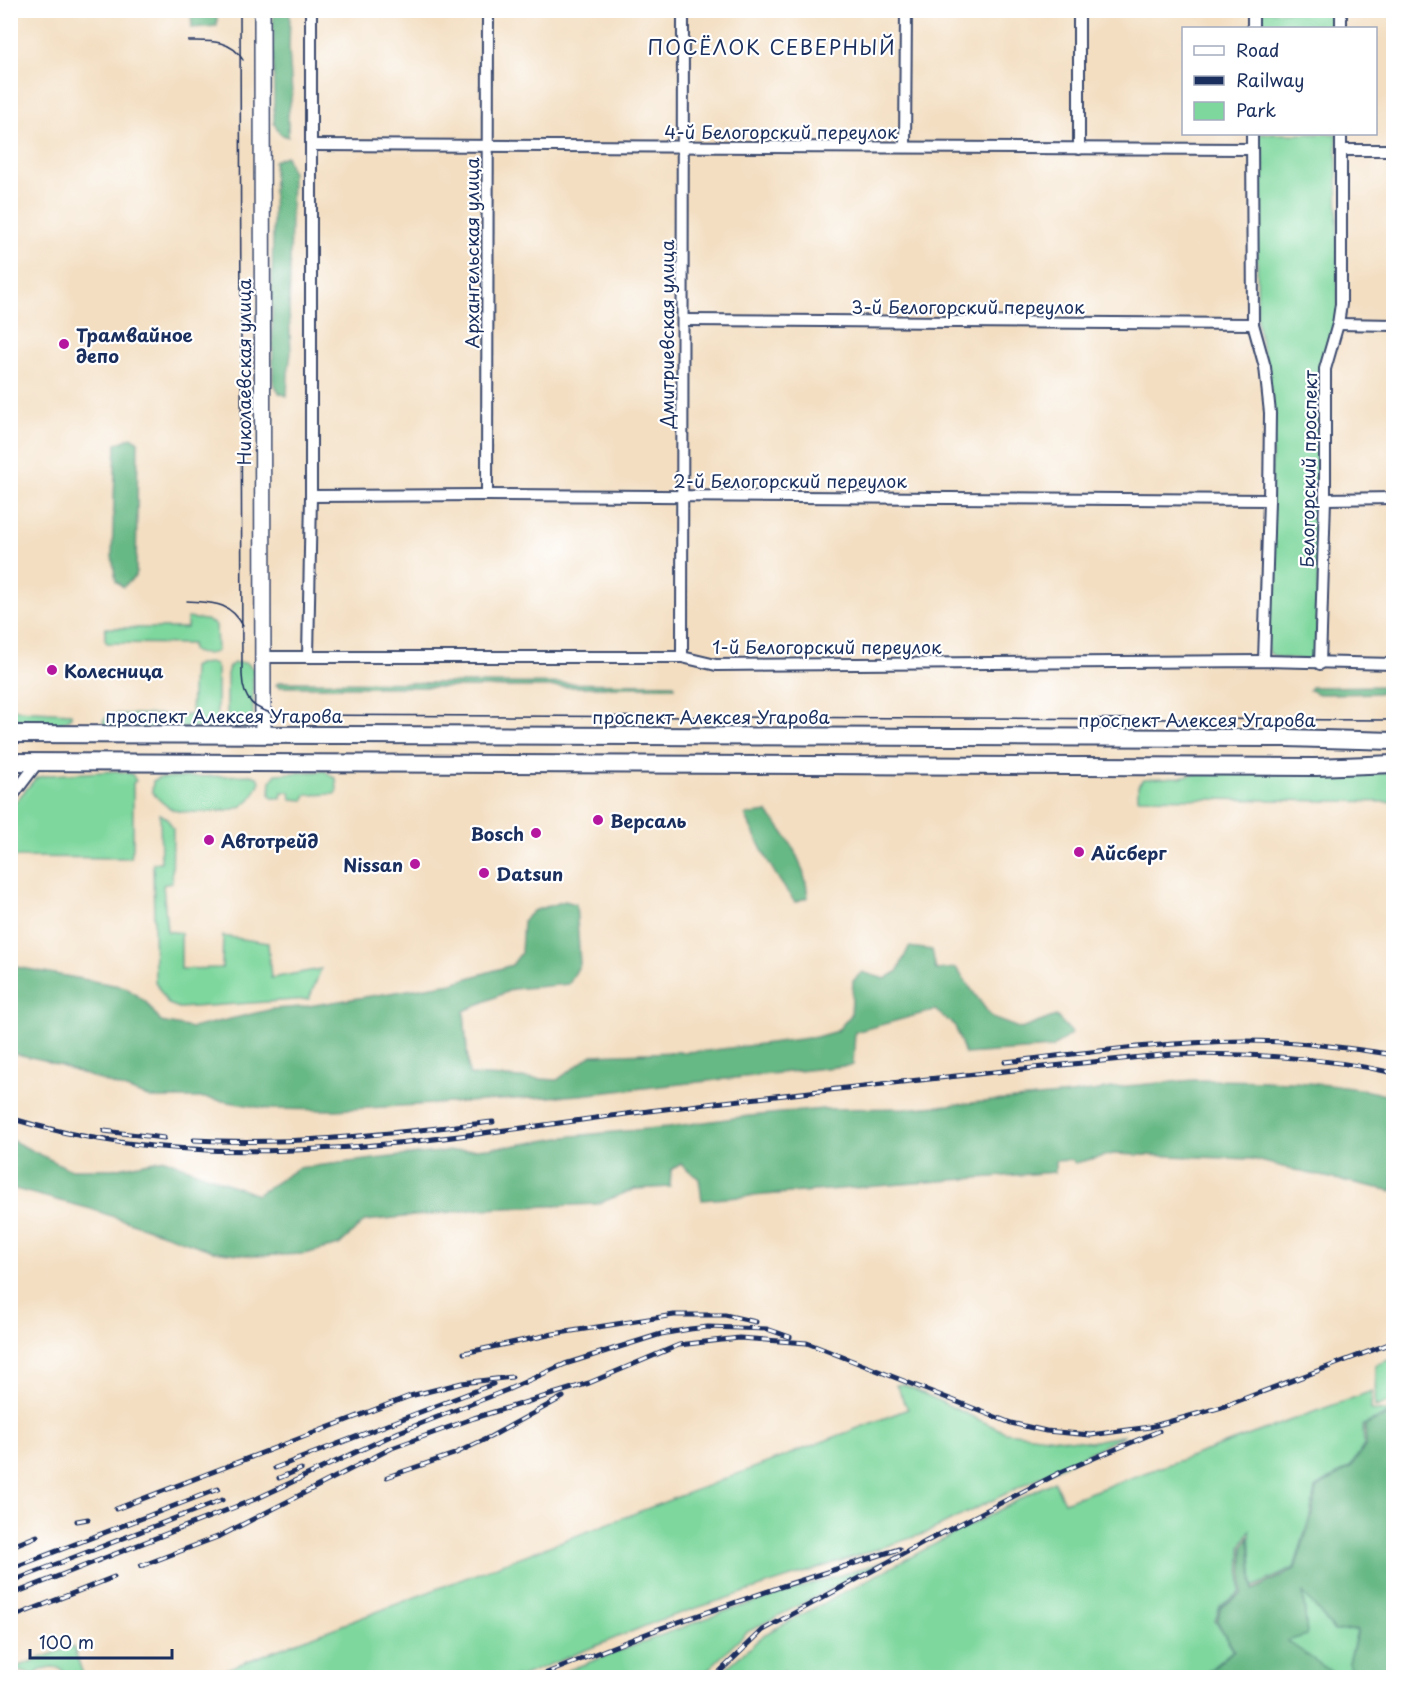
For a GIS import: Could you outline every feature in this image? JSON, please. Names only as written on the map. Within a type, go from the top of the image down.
[{"type":"main road","name":"Николаевская улица","points":[[262,10],[263,734]]},
{"type":"main road","name":"проспект Алексея Угарова","points":[[19,734],[1276,738],[1394,741]]},
{"type":"main road","points":[[263,734],[264,763]]},
{"type":"main road","points":[[10,762],[1316,767],[1394,764]]},
{"type":"street","points":[[308,657],[311,496],[311,10]]},
{"type":"street","name":"Архангельская улица","points":[[488,10],[488,495]]},
{"type":"street","name":"Дмитриевская улица","points":[[682,657],[683,10]]},
{"type":"street","points":[[905,147],[906,10]]},
{"type":"street","points":[[1079,10],[1079,149]]},
{"type":"street","points":[[1253,10],[1253,27]]},
{"type":"street","points":[[1341,10],[1341,27]]},
{"type":"street","points":[[1252,135],[1253,324],[1265,367],[1270,413],[1263,661]]},
{"type":"street","name":"Белогорский проспект","points":[[1320,664],[1325,499],[1325,369],[1338,324],[1341,304],[1341,135]]},
{"type":"street","name":"4-й Белогорский переулок","points":[[310,145],[1252,149]]},
{"type":"street","points":[[1341,150],[1394,150]]},
{"type":"street","name":"3-й Белогорский переулок","points":[[683,320],[1253,324]]},
{"type":"street","points":[[1338,324],[1394,325]]},
{"type":"street","name":"2-й Белогорский переулок","points":[[311,496],[1269,500]]},
{"type":"street","points":[[1325,499],[1394,498]]},
{"type":"street","name":"1-й Белогорский переулок","points":[[263,657],[682,657],[716,665],[1263,661],[1394,664]]},
{"type":"street","name":"проспект Алексея Угарова","points":[[10,723],[19,734]]},
{"type":"street","points":[[10,799],[38,762]]},
{"type":"green space","points":[[191,11],[217,11],[217,26],[192,28]]},
{"type":"green space","points":[[273,11],[290,11],[289,50],[292,94],[288,115],[288,137],[280,134],[274,123]]},
{"type":"green space","points":[[1258,11],[1337,11],[1337,27],[1258,27]]},
{"type":"green space","points":[[1258,135],[1337,135],[1338,310],[1320,383],[1317,647],[1314,655],[1307,660],[1280,658],[1270,654],[1267,645],[1273,403],[1257,321]]},
{"type":"green space","points":[[286,156],[292,172],[289,309],[291,353],[287,396],[279,393],[273,382],[272,292],[274,161]]},
{"type":"green space","points":[[132,437],[138,442],[136,576],[123,587],[116,581],[112,556],[116,444]]},
{"type":"green space","points":[[187,618],[206,620],[216,625],[217,651],[208,654],[198,653],[192,650],[192,644],[107,643],[105,640],[105,628],[187,628]]},
{"type":"green space","points":[[234,663],[246,663],[253,669],[253,721],[248,727],[229,727],[227,723],[227,674],[229,667]]},
{"type":"green space","points":[[198,664],[215,664],[217,670],[217,722],[214,726],[210,728],[110,728],[103,723],[104,719],[111,714],[191,715],[193,667]]},
{"type":"green space","points":[[279,682],[674,684],[675,687],[280,687],[276,685]]},
{"type":"green space","points":[[1393,686],[1393,693],[1319,694],[1309,690],[1311,687]]},
{"type":"green space","points":[[11,706],[17,710],[71,713],[71,717],[58,724],[33,724],[11,716]]},
{"type":"green space","points":[[117,771],[132,774],[136,781],[133,783],[133,848],[130,858],[11,857],[11,807],[36,778]]},
{"type":"green space","points":[[325,771],[336,779],[335,794],[306,795],[304,800],[291,799],[290,792],[282,792],[281,798],[272,798],[270,795],[271,781],[276,774]]},
{"type":"green space","points":[[1197,773],[1393,773],[1393,802],[1138,798],[1138,786],[1143,779],[1180,777]]},
{"type":"green space","points":[[251,775],[260,781],[253,796],[240,807],[226,810],[197,812],[174,810],[152,792],[153,781],[159,778]]},
{"type":"green space","points":[[767,812],[795,851],[800,862],[808,897],[795,902],[787,892],[761,849],[745,815]]},
{"type":"green space","points":[[160,814],[167,818],[173,829],[172,882],[163,885],[167,931],[181,933],[181,969],[222,968],[223,936],[268,943],[271,978],[321,969],[309,999],[179,1008],[168,1004],[155,982],[153,863],[161,862]]},
{"type":"green space","points":[[565,901],[576,904],[580,964],[569,984],[513,989],[464,1011],[469,1075],[557,1080],[592,1055],[706,1051],[816,1037],[837,1031],[851,1015],[853,981],[862,972],[885,979],[897,972],[909,947],[932,950],[936,970],[956,968],[992,1018],[1021,1029],[1056,1016],[1072,1033],[1052,1048],[965,1054],[955,1026],[935,1010],[855,1032],[853,1065],[580,1095],[335,1110],[269,1109],[205,1098],[151,1098],[44,1060],[11,1053],[11,966],[125,987],[146,1002],[161,1022],[192,1028],[273,1009],[302,1007],[452,983],[512,965],[521,953],[523,921],[533,911]]},
{"type":"green space","points":[[1194,1080],[1320,1084],[1393,1097],[1393,1191],[1252,1159],[1113,1154],[1075,1163],[1071,1160],[1055,1161],[1055,1172],[702,1200],[699,1179],[681,1164],[671,1170],[670,1187],[635,1189],[597,1204],[482,1209],[365,1221],[339,1245],[304,1254],[254,1256],[213,1251],[91,1209],[11,1188],[11,1140],[69,1169],[113,1169],[165,1159],[257,1195],[298,1168],[511,1146],[572,1136],[668,1127],[749,1116],[823,1109],[915,1108]]},
{"type":"green space","points":[[1393,1358],[1393,1401],[1375,1407],[1376,1365]]},
{"type":"green space","points":[[903,1384],[1005,1432],[1090,1442],[1125,1435],[926,1533],[660,1620],[519,1677],[206,1677],[908,1409],[896,1385]]},
{"type":"green space","points":[[1372,1391],[1371,1410],[1393,1412],[1363,1425],[1364,1445],[1351,1466],[1315,1488],[1310,1516],[1294,1568],[1253,1587],[1250,1530],[1241,1546],[1240,1593],[1220,1606],[1215,1621],[1233,1650],[1201,1677],[789,1678],[784,1670],[779,1677],[716,1677],[765,1634],[1054,1481],[1064,1502]]},
{"type":"green space","points":[[1393,1414],[1393,1677],[1354,1677],[1349,1663],[1358,1630],[1335,1631],[1303,1593],[1307,1635],[1287,1641],[1333,1673],[1332,1677],[1203,1677],[1234,1650],[1217,1621],[1221,1607],[1242,1594],[1243,1547],[1249,1537],[1253,1590],[1295,1569],[1312,1515],[1316,1489],[1351,1467],[1366,1445],[1365,1425]]},
{"type":"green space","points":[[885,1561],[747,1632],[700,1677],[550,1677],[726,1611]]},
{"type":"green space","points":[[1303,1592],[1334,1631],[1357,1630],[1349,1663],[1354,1677],[1332,1677],[1333,1673],[1287,1641],[1307,1635]]},
{"type":"green space","points":[[73,1646],[84,1677],[68,1677],[61,1669],[53,1667],[43,1669],[34,1675],[11,1669]]},
{"type":"tram line","points":[[240,10],[242,675],[245,692],[257,707],[279,715],[1394,720]]},
{"type":"tram line","points":[[188,41],[211,41],[226,45],[238,53],[243,60]]},
{"type":"tram line","points":[[187,601],[212,603],[226,608],[238,618],[243,626]]},
{"type":"railway","points":[[1005,1062],[1153,1046],[1243,1041],[1318,1045],[1394,1055]]},
{"type":"railway","points":[[10,1118],[89,1137],[169,1148],[251,1151],[333,1148],[415,1141],[786,1095],[1172,1054],[1283,1057],[1366,1067],[1394,1073]]},
{"type":"railway","points":[[194,1140],[306,1140],[493,1122]]},
{"type":"railway","points":[[104,1131],[164,1138]]},
{"type":"railway","points":[[464,1353],[553,1334],[674,1315],[725,1315],[756,1322]]},
{"type":"railway","points":[[10,1595],[258,1498],[399,1432],[507,1390],[565,1364],[661,1334],[690,1329],[708,1327],[767,1329],[790,1337]]},
{"type":"railway","points":[[141,1566],[220,1536],[392,1448],[474,1418],[589,1383],[679,1345],[739,1338],[807,1343],[1011,1423],[1046,1431],[1091,1435],[1150,1427],[1222,1407],[1394,1342]]},
{"type":"railway","points":[[116,1509],[410,1396],[462,1383],[512,1377]]},
{"type":"railway","points":[[275,1468],[493,1384]]},
{"type":"railway","points":[[387,1477],[454,1454],[563,1397]]},
{"type":"railway","points":[[713,1678],[763,1630],[927,1541],[1063,1471],[1159,1431]]},
{"type":"railway","points":[[279,1478],[301,1469]]},
{"type":"railway","points":[[10,1569],[218,1489]]},
{"type":"railway","points":[[10,1582],[222,1500]]},
{"type":"railway","points":[[77,1521],[88,1519]]},
{"type":"railway","points":[[10,1547],[37,1536]]},
{"type":"railway","points":[[534,1678],[661,1628],[899,1549]]},
{"type":"railway","points":[[10,1618],[114,1577]]},
{"type":"place","name":"Трамвайное депо","points":[[64,344]]},
{"type":"place","name":"Колесница","points":[[52,670]]},
{"type":"place","name":"Версаль","points":[[598,820]]},
{"type":"place","name":"Bosch","points":[[536,833]]},
{"type":"place","name":"Автотрейд","points":[[209,840]]},
{"type":"place","name":"Айсберг","points":[[1079,852]]},
{"type":"place","name":"Nissan","points":[[415,864]]},
{"type":"place","name":"Datsun","points":[[484,873]]},
{"type":"district","name":"ПОСЁЛОК СЕВЕРНЫЙ","points":[[772,47]]}]
